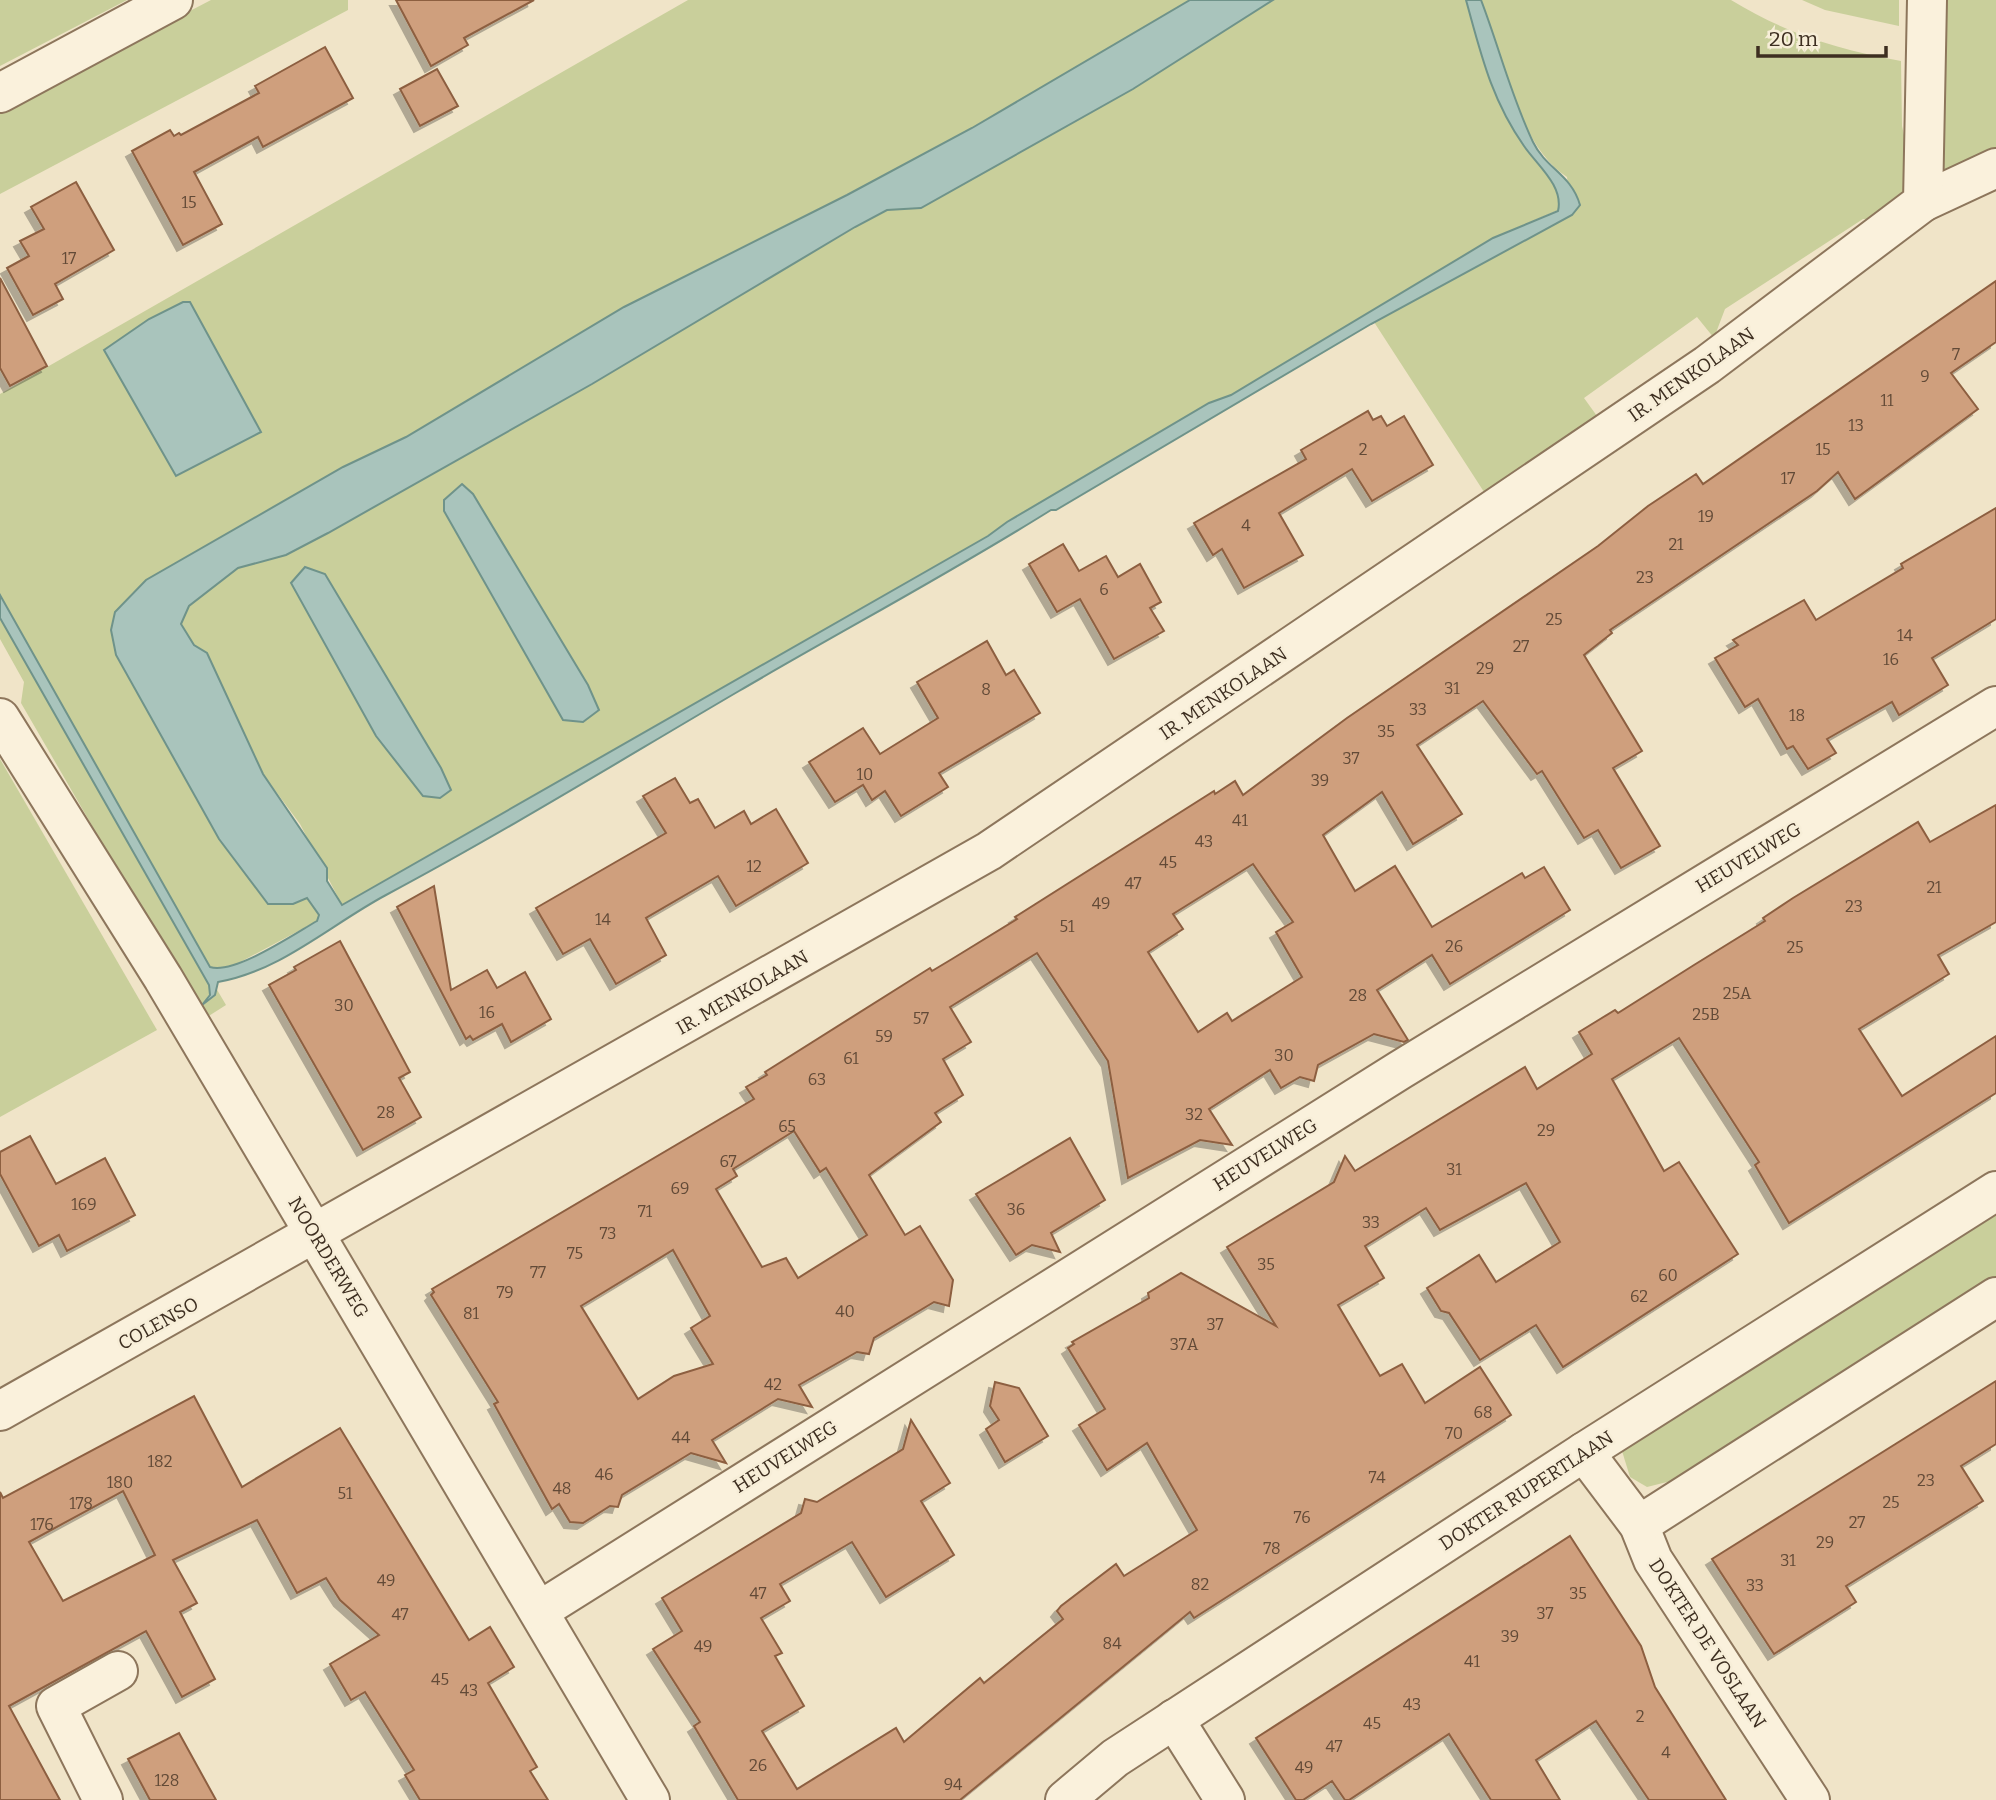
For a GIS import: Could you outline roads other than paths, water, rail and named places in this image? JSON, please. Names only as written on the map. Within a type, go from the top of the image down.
[{"type":"street","points":[[0,93],[173,0]]},
{"type":"street","points":[[1923,202],[1927,0]]},
{"type":"street","name":"IR. MENKOLAAN","points":[[316,1235],[989,851],[1707,365],[1923,202],[1996,168]]},
{"type":"street","name":"HEUVELWEG","points":[[540,1611],[1400,1070],[1996,706]]},
{"type":"street","name":"NOORDERWEG","points":[[0,718],[163,978],[650,1800]]},
{"type":"street","name":"DOKTER RUPERTLAAN","points":[[1065,1800],[1115,1758],[1174,1719],[1584,1452],[1996,1191]]},
{"type":"street","name":"COLENSO","points":[[0,1411],[316,1235]]},
{"type":"street","points":[[1639,1525],[1996,1297]]},
{"type":"street","name":"DOKTER DE VOSLAAN","points":[[1584,1452],[1639,1525],[1653,1560],[1810,1800]]},
{"type":"street","points":[[103,1800],[55,1706],[118,1671]]},
{"type":"street","points":[[1174,1719],[1225,1800]]},
{"type":"water","points":[[1190,0],[1273,0],[1133,89],[921,208],[887,210],[855,227],[592,384],[328,533],[286,555],[238,568],[189,606],[181,624],[194,645],[207,653],[263,774],[327,868],[327,881],[342,905],[988,536],[1007,522],[1209,403],[1231,395],[1493,238],[1558,211],[1559,202],[1553,184],[1524,146],[1495,93],[1466,0],[1481,0],[1533,142],[1571,186],[1580,205],[1572,215],[1371,324],[1056,510],[1051,510],[519,821],[365,907],[284,958],[241,976],[218,982],[215,995],[202,1005],[210,995],[209,985],[0,618],[0,595],[210,967],[234,965],[264,952],[317,921],[319,915],[307,898],[293,904],[268,904],[219,839],[116,655],[111,630],[115,612],[146,580],[343,467],[406,437],[624,307],[847,195],[972,128]]},
{"type":"water","points":[[183,302],[190,302],[261,432],[176,476],[104,350],[149,319]]},
{"type":"water","points":[[462,484],[473,494],[588,685],[599,710],[583,722],[563,720],[444,511],[444,500]]},
{"type":"water","points":[[305,567],[325,574],[441,768],[451,790],[440,798],[423,796],[376,736],[291,583]]}]
